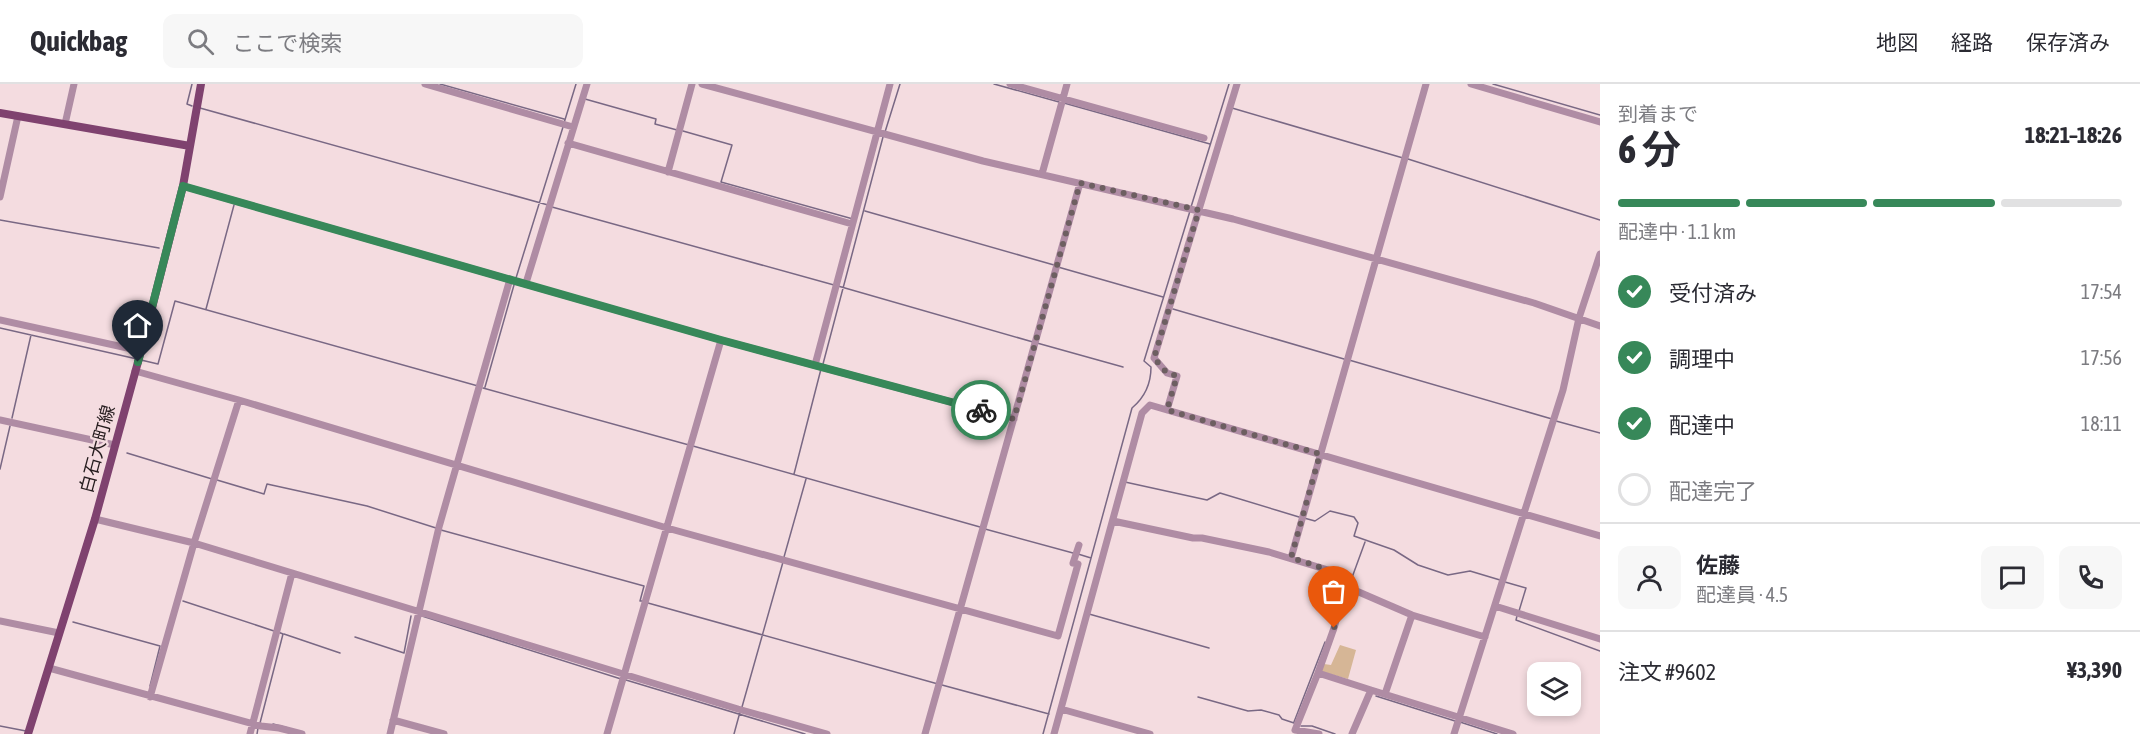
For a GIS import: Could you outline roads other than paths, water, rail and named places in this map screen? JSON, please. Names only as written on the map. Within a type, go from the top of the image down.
[{"type":"main road","name":"白石大町線","points":[[29,732],[116,445],[183,186],[201,84]]},
{"type":"main road","points":[[0,113],[190,146]]},
{"type":"street","points":[[65,124],[74,84]]},
{"type":"street","points":[[425,84],[567,125]]},
{"type":"street","points":[[390,734],[438,529],[479,383],[516,281],[549,206],[568,143],[567,125],[587,84]]},
{"type":"street","points":[[668,172],[692,84]]},
{"type":"street","points":[[702,84],[882,134],[1194,209],[1534,303],[1600,326]]},
{"type":"street","points":[[819,366],[836,285],[853,220],[882,134],[890,84]]},
{"type":"street","points":[[1010,84],[1062,102],[1204,138]]},
{"type":"street","points":[[1042,174],[1066,84]]},
{"type":"street","points":[[1167,410],[1177,376],[1167,373],[1154,358],[1194,209],[1237,84]]},
{"type":"street","points":[[1291,558],[1426,84]]},
{"type":"street","points":[[1471,84],[1600,122]]},
{"type":"street","points":[[0,197],[18,116]]},
{"type":"street","points":[[568,143],[668,172],[853,220]]},
{"type":"street","points":[[925,734],[1080,183]]},
{"type":"street","points":[[183,186],[721,340],[1014,419]]},
{"type":"street","points":[[1454,734],[1563,390],[1579,318],[1600,254]]},
{"type":"street","points":[[0,320],[139,357]]},
{"type":"street","points":[[607,734],[721,340]]},
{"type":"street","points":[[135,371],[667,528],[1058,636],[1078,564],[1073,563],[1077,550]]},
{"type":"street","points":[[151,695],[194,543],[239,400]]},
{"type":"street","points":[[1054,734],[1142,413],[1150,405],[1600,536]]},
{"type":"street","points":[[7,422],[116,445]]},
{"type":"street","points":[[94,519],[194,543],[420,611],[623,677],[827,734]]},
{"type":"street","points":[[1113,521],[1291,558],[1328,570],[1345,586],[1412,615],[1485,637]]},
{"type":"street","points":[[250,734],[257,725],[275,634],[292,573]]},
{"type":"street","points":[[1319,734],[1295,730],[1334,628],[1345,586]]},
{"type":"street","points":[[1495,606],[1600,639]]},
{"type":"street","points":[[1385,694],[1412,615]]},
{"type":"street","points":[[0,621],[59,633]]},
{"type":"street","points":[[49,668],[257,725],[302,734]]},
{"type":"street","points":[[1318,673],[1459,720],[1514,734]]},
{"type":"street","points":[[1352,734],[1371,690]]},
{"type":"street","points":[[1061,709],[1150,734]]},
{"type":"street","points":[[393,720],[444,734]]},
{"type":"waterway","points":[[192,84],[187,104],[192,106]]},
{"type":"waterway","points":[[440,84],[564,119]]},
{"type":"waterway","points":[[564,123],[576,84]]},
{"type":"waterway","points":[[885,132],[900,84]]},
{"type":"waterway","points":[[994,84],[1059,102]]},
{"type":"waterway","points":[[1191,207],[1229,84]]},
{"type":"waterway","points":[[1493,84],[1600,115]]},
{"type":"waterway","points":[[585,99],[656,119],[655,124],[677,130]]},
{"type":"waterway","points":[[1064,103],[1210,144]]},
{"type":"waterway","points":[[200,108],[548,205]]},
{"type":"waterway","points":[[1232,108],[1403,158]]},
{"type":"waterway","points":[[516,278],[563,127]]},
{"type":"waterway","points":[[683,131],[732,145],[721,182],[853,219]]},
{"type":"waterway","points":[[823,364],[883,137]]},
{"type":"waterway","points":[[1408,159],[1600,220]]},
{"type":"waterway","points":[[206,309],[234,205]]},
{"type":"waterway","points":[[552,207],[834,285]]},
{"type":"waterway","points":[[865,211],[1054,265]]},
{"type":"waterway","points":[[1043,734],[1132,408],[1140,400],[1148,385],[1151,367],[1144,361],[1190,211]]},
{"type":"waterway","points":[[0,220],[159,248]]},
{"type":"waterway","points":[[1058,267],[1163,297]]},
{"type":"waterway","points":[[485,387],[514,285]]},
{"type":"waterway","points":[[838,286],[1033,342]]},
{"type":"waterway","points":[[141,360],[158,364],[175,301],[478,386]]},
{"type":"waterway","points":[[1173,309],[1344,359]]},
{"type":"waterway","points":[[0,328],[137,359]]},
{"type":"waterway","points":[[12,418],[31,335]]},
{"type":"waterway","points":[[1037,343],[1123,367]]},
{"type":"waterway","points":[[1349,360],[1552,419]]},
{"type":"waterway","points":[[794,474],[821,369]]},
{"type":"waterway","points":[[483,388],[689,445]]},
{"type":"waterway","points":[[1556,421],[1600,433]]},
{"type":"waterway","points":[[0,469],[10,426]]},
{"type":"waterway","points":[[693,446],[980,527]]},
{"type":"waterway","points":[[127,453],[212,479]]},
{"type":"waterway","points":[[784,557],[806,479]]},
{"type":"waterway","points":[[217,480],[264,494],[267,484],[367,506],[436,528]]},
{"type":"waterway","points":[[1125,482],[1207,500],[1220,493],[1299,517]]},
{"type":"waterway","points":[[1304,518],[1315,521],[1330,511],[1354,517],[1358,523],[1354,536],[1394,550],[1418,565],[1448,575],[1470,571],[1500,580]]},
{"type":"waterway","points":[[985,529],[1073,553]]},
{"type":"waterway","points":[[441,530],[644,586],[640,601],[643,601]]},
{"type":"waterway","points":[[1350,583],[1365,542]]},
{"type":"waterway","points":[[1078,554],[1091,558]]},
{"type":"waterway","points":[[742,707],[783,562]]},
{"type":"waterway","points":[[1505,582],[1526,588],[1519,611]]},
{"type":"waterway","points":[[1333,618],[1340,589]]},
{"type":"waterway","points":[[183,601],[274,631]]},
{"type":"waterway","points":[[648,603],[938,684]]},
{"type":"waterway","points":[[1089,614],[1209,648]]},
{"type":"waterway","points":[[355,637],[404,653],[411,616]]},
{"type":"waterway","points":[[422,616],[621,679]]},
{"type":"waterway","points":[[1517,616],[1516,620],[1600,651]]},
{"type":"waterway","points":[[73,622],[160,646],[150,686]]},
{"type":"waterway","points":[[260,723],[283,634],[278,632]]},
{"type":"waterway","points":[[284,634],[340,653]]},
{"type":"waterway","points":[[1294,722],[1325,642]]},
{"type":"waterway","points":[[626,680],[805,734]]},
{"type":"waterway","points":[[942,685],[1049,714]]},
{"type":"waterway","points":[[1376,696],[1455,721]]},
{"type":"waterway","points":[[1198,697],[1248,711],[1261,710],[1279,715],[1282,719],[1294,723]]},
{"type":"waterway","points":[[734,734],[740,712]]},
{"type":"waterway","points":[[1460,722],[1497,734]]},
{"type":"waterway","points":[[273,724],[288,728]]},
{"type":"waterway","points":[[0,726],[26,731]]},
{"type":"waterway","points":[[1301,726],[1312,726],[1335,734]]},
{"type":"waterway","points":[[257,734],[258,728]]}]
